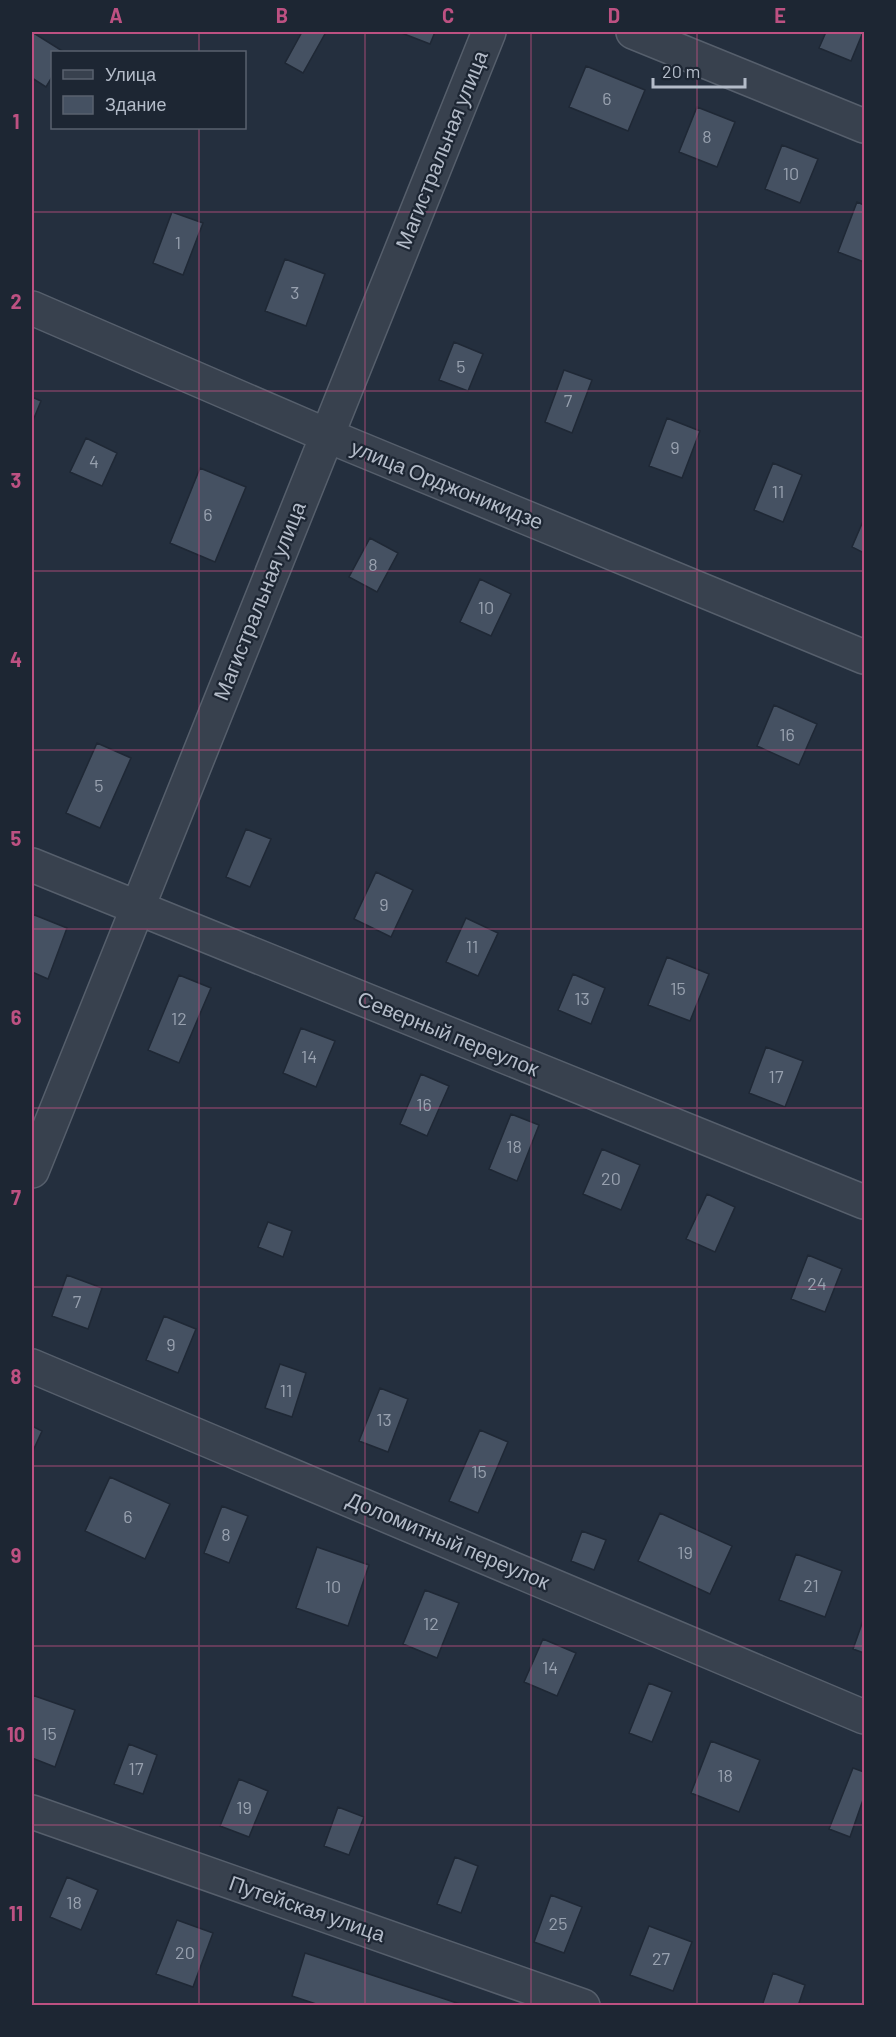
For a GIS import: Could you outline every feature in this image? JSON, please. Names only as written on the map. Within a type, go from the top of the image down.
[{"type":"street","name":"Магистральная улица","points":[[32,1171],[489,32]]},
{"type":"street","points":[[633,32],[864,126]]},
{"type":"street","name":"улица Орджоникидзе","points":[[32,308],[326,435],[864,657]]},
{"type":"street","name":"Северный переулок","points":[[32,865],[864,1202]]},
{"type":"street","name":"Доломитный переулок","points":[[32,1366],[864,1716]]},
{"type":"street","name":"Путейская улица","points":[[32,1812],[583,2006]]},
{"type":"building","points":[[32,32],[62,51],[51,51],[51,79],[46,87],[32,78]]},
{"type":"building","points":[[302,32],[326,32],[303,73],[285,63]]},
{"type":"building","points":[[399,32],[435,32],[430,44]]},
{"type":"building","points":[[826,32],[863,32],[851,61],[819,48]]},
{"type":"building","points":[[586,66],[645,90],[628,131],[569,107]]},
{"type":"building","points":[[697,107],[735,122],[717,167],[679,152]]},
{"type":"building","points":[[782,145],[818,159],[800,203],[765,189]]},
{"type":"building","points":[[857,202],[864,205],[864,262],[838,252]]},
{"type":"building","points":[[172,212],[203,223],[183,275],[153,263]]},
{"type":"building","points":[[285,259],[325,274],[306,326],[265,311]]},
{"type":"building","points":[[454,342],[483,354],[468,391],[439,380]]},
{"type":"building","points":[[564,370],[592,380],[572,433],[545,422]]},
{"type":"building","points":[[32,397],[41,401],[32,423]]},
{"type":"building","points":[[667,418],[700,431],[682,478],[649,466]]},
{"type":"building","points":[[86,438],[117,453],[102,486],[70,472]]},
{"type":"building","points":[[773,463],[802,475],[783,522],[754,510]]},
{"type":"building","points":[[200,468],[246,487],[215,562],[170,543]]},
{"type":"building","points":[[864,519],[864,553],[852,547]]},
{"type":"building","points":[[370,538],[398,553],[377,592],[349,577]]},
{"type":"building","points":[[480,579],[511,594],[491,636],[460,622]]},
{"type":"building","points":[[774,705],[817,724],[799,765],[757,746]]},
{"type":"building","points":[[97,743],[131,758],[100,828],[66,813]]},
{"type":"building","points":[[246,829],[271,839],[250,887],[226,877]]},
{"type":"building","points":[[376,872],[413,890],[391,937],[354,919]]},
{"type":"building","points":[[32,914],[67,928],[48,979],[32,972]]},
{"type":"building","points":[[466,918],[498,933],[478,976],[446,962]]},
{"type":"building","points":[[667,957],[709,974],[690,1021],[648,1005]]},
{"type":"building","points":[[573,974],[605,988],[591,1024],[558,1010]]},
{"type":"building","points":[[179,975],[211,988],[179,1063],[148,1050]]},
{"type":"building","points":[[301,1028],[335,1041],[316,1087],[283,1073]]},
{"type":"building","points":[[766,1047],[803,1061],[785,1107],[749,1093]]},
{"type":"building","points":[[421,1074],[449,1086],[427,1136],[400,1124]]},
{"type":"building","points":[[511,1114],[539,1125],[517,1181],[489,1169]]},
{"type":"building","points":[[602,1149],[640,1165],[621,1210],[583,1194]]},
{"type":"building","points":[[707,1194],[735,1207],[715,1252],[686,1239]]},
{"type":"building","points":[[268,1222],[292,1231],[283,1257],[258,1247]]},
{"type":"building","points":[[808,1255],[842,1269],[825,1312],[791,1299]]},
{"type":"building","points":[[67,1275],[102,1288],[88,1329],[52,1316]]},
{"type":"building","points":[[164,1316],[196,1329],[178,1373],[146,1360]]},
{"type":"building","points":[[280,1364],[306,1373],[292,1417],[265,1408]]},
{"type":"building","points":[[380,1388],[408,1399],[388,1452],[359,1441]]},
{"type":"building","points":[[32,1426],[42,1431],[32,1453]]},
{"type":"building","points":[[480,1430],[508,1442],[478,1513],[449,1501]]},
{"type":"building","points":[[110,1477],[170,1504],[145,1559],[85,1531]]},
{"type":"building","points":[[222,1506],[248,1516],[229,1563],[204,1553]]},
{"type":"building","points":[[660,1513],[732,1546],[710,1594],[638,1561]]},
{"type":"building","points":[[582,1531],[606,1540],[594,1570],[571,1561]]},
{"type":"building","points":[[317,1547],[369,1565],[348,1626],[296,1608]]},
{"type":"building","points":[[796,1554],[842,1571],[825,1617],[779,1600]]},
{"type":"building","points":[[425,1590],[459,1603],[437,1658],[403,1644]]},
{"type":"building","points":[[864,1618],[864,1653],[853,1649]]},
{"type":"building","points":[[543,1639],[576,1653],[557,1696],[524,1682]]},
{"type":"building","points":[[649,1683],[672,1692],[652,1742],[629,1733]]},
{"type":"building","points":[[32,1695],[75,1710],[55,1767],[32,1758]]},
{"type":"building","points":[[711,1741],[760,1760],[739,1812],[691,1793]]},
{"type":"building","points":[[129,1744],[157,1755],[143,1794],[114,1784]]},
{"type":"building","points":[[853,1768],[864,1772],[864,1797],[850,1837],[829,1829]]},
{"type":"building","points":[[239,1779],[268,1791],[249,1837],[220,1826]]},
{"type":"building","points":[[338,1807],[364,1817],[349,1855],[324,1846]]},
{"type":"building","points":[[455,1857],[478,1866],[461,1913],[437,1904]]},
{"type":"building","points":[[67,1877],[98,1890],[81,1930],[50,1917]]},
{"type":"building","points":[[551,1895],[582,1907],[564,1953],[534,1942]]},
{"type":"building","points":[[177,1920],[213,1933],[193,1987],[156,1974]]},
{"type":"building","points":[[649,1926],[692,1942],[673,1991],[630,1975]]},
{"type":"building","points":[[305,1953],[466,2006],[322,2006],[292,1996]]},
{"type":"building","points":[[773,1973],[805,1985],[798,2006],[762,2006]]}]
